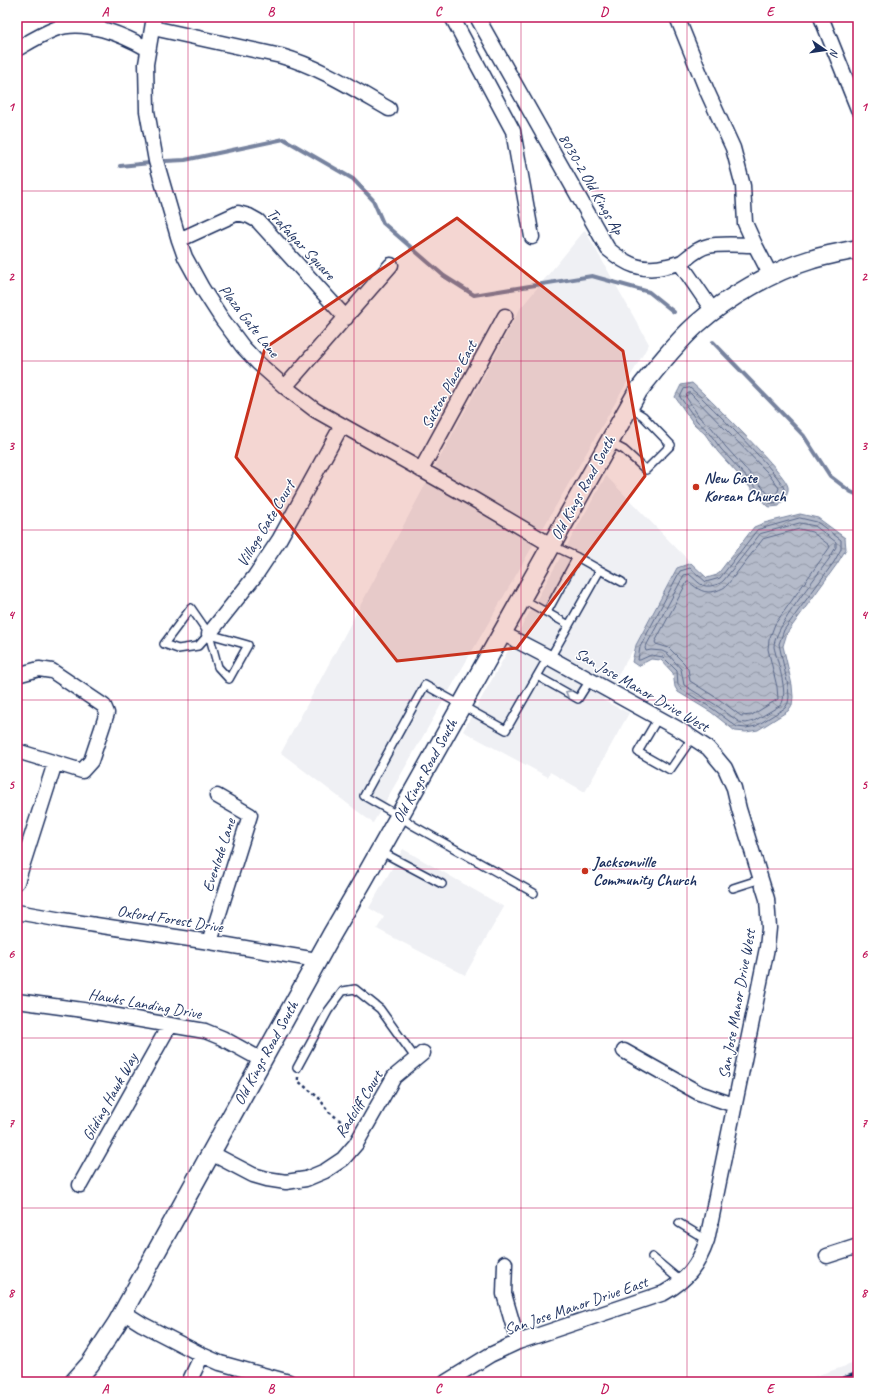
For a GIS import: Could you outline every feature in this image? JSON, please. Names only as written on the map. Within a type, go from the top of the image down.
[{"type":"street","points":[[452,17],[513,130],[532,237]]},
{"type":"street","name":"8030-2 Old Kings Ap","points":[[477,17],[608,249],[622,260],[635,266],[649,269],[680,263],[699,249],[708,246],[755,245]]},
{"type":"street","points":[[677,17],[707,91],[733,148],[743,186],[745,223],[771,276]]},
{"type":"street","points":[[821,17],[852,74],[858,109]]},
{"type":"street","points":[[154,22],[298,60],[320,70],[389,109]]},
{"type":"street","name":"Plaza Gate Lane","points":[[154,22],[146,64],[147,111],[156,161],[185,256],[193,272],[222,319],[253,358],[285,387],[315,410],[551,545]]},
{"type":"street","points":[[17,49],[54,29],[78,25],[112,32],[148,49]]},
{"type":"street","name":"Trafalgar Square","points":[[179,240],[238,214],[249,216],[258,221],[346,318]]},
{"type":"street","name":"Old Kings Road South","points":[[74,1382],[90,1364],[123,1312],[317,960],[380,851],[608,442],[638,391],[665,356],[697,324],[736,294],[771,276],[808,260],[858,249]]},
{"type":"street","points":[[680,263],[713,312]]},
{"type":"street","points":[[285,387],[391,265]]},
{"type":"street","name":"Sutton Place East","points":[[421,470],[505,316]]},
{"type":"street","name":"Village Gate Court","points":[[209,634],[255,576],[279,540],[342,425]]},
{"type":"street","name":"San Jose Manor Drive West","points":[[502,633],[549,657],[658,718],[708,748],[725,768],[734,788],[767,900],[769,928],[767,948],[705,1244]]},
{"type":"street","points":[[17,675],[38,669],[52,671],[104,706],[107,713],[91,761],[82,771],[19,751]]},
{"type":"street","points":[[17,882],[55,763]]},
{"type":"street","name":"Evenlode Lane","points":[[210,942],[250,815],[217,796]]},
{"type":"street","name":"Oxford Forest Drive","points":[[17,912],[317,960]]},
{"type":"street","name":"Hawks Landing Drive","points":[[18,1002],[83,1010],[205,1031],[222,1038],[262,1060]]},
{"type":"street","name":"Gliding Hawk Way","points":[[80,1185],[169,1026]]},
{"type":"street","points":[[624,1051],[699,1093],[734,1105]]},
{"type":"street","name":"Radcliff Court","points":[[211,1153],[254,1176],[286,1182],[306,1179],[325,1171],[343,1159],[356,1144],[394,1077],[419,1056]]},
{"type":"street","name":"San Jose Manor Drive East","points":[[446,1382],[490,1355],[518,1342],[664,1293],[682,1282],[688,1276],[699,1260],[705,1244]]},
{"type":"street","points":[[827,1256],[858,1246]]},
{"type":"street","points":[[505,1263],[504,1294],[518,1342]]},
{"type":"street","points":[[123,1312],[142,1324],[220,1363],[289,1382]]},
{"type":"street","points":[[189,1382],[202,1355]]},
{"type":"lane","points":[[608,442],[624,450],[646,470],[671,445],[642,416],[629,407]]},
{"type":"lane","points":[[551,545],[577,557],[622,582]]},
{"type":"lane","points":[[547,612],[577,557]]},
{"type":"lane","points":[[534,893],[414,826],[364,796],[425,685],[506,730],[600,570]]},
{"type":"lane","points":[[521,598],[569,625]]},
{"type":"lane","points":[[209,634],[198,646],[178,649],[164,644],[191,608],[209,634],[218,667],[229,679],[248,645],[209,634]]},
{"type":"lane","points":[[537,676],[578,699],[590,680]]},
{"type":"lane","points":[[658,718],[638,752],[670,770],[692,738]]},
{"type":"lane","points":[[380,851],[442,884]]},
{"type":"lane","points":[[733,888],[761,879]]},
{"type":"lane","points":[[297,1068],[328,1011],[343,991],[355,989],[380,1009],[419,1056]]},
{"type":"lane","points":[[679,1223],[705,1244]]},
{"type":"lane","points":[[652,1257],[682,1282]]},
{"type":"path","points":[[297,1068],[298,1081],[319,1098],[329,1112],[360,1137]]},
{"type":"highlighted area","points":[[457,218],[623,351],[645,476],[517,648],[397,661],[236,457],[265,348]]},
{"type":"shaded area","points":[[585,230],[649,344],[373,823],[281,753],[520,309]]},
{"type":"shaded area","points":[[606,476],[691,563],[677,568],[636,645],[603,700],[629,713],[585,792],[550,772],[548,777],[463,731]]},
{"type":"shaded area","points":[[403,849],[504,907],[465,975],[377,929],[384,917],[369,908]]},
{"type":"shaded area","points":[[858,1362],[858,1382],[797,1382]]},
{"type":"water","points":[[692,383],[750,440],[784,480],[788,487],[788,492],[779,506],[770,507],[766,505],[718,452],[705,434],[694,424],[675,397],[681,385]]},
{"type":"water","points":[[800,514],[818,518],[845,538],[846,549],[837,564],[787,633],[783,646],[792,685],[792,705],[788,711],[758,730],[746,732],[735,731],[711,712],[678,692],[675,687],[673,673],[661,660],[651,659],[638,666],[632,662],[636,645],[677,568],[691,563],[707,578],[717,575],[754,527]]},
{"type":"waterway","points":[[165,161],[185,160],[284,139],[353,179],[373,200],[383,223],[444,276],[474,295],[592,276],[649,292],[674,312]]},
{"type":"waterway","points":[[120,166],[150,163]]},
{"type":"waterway","points":[[713,342],[804,436],[830,476],[851,492],[858,495]]},
{"type":"railway","points":[[832,1382],[858,1373]]},
{"type":"place","name":"New Gate Korean Church","points":[[696,487]]},
{"type":"place","name":"Jacksonville Community Church","points":[[585,871]]}]
